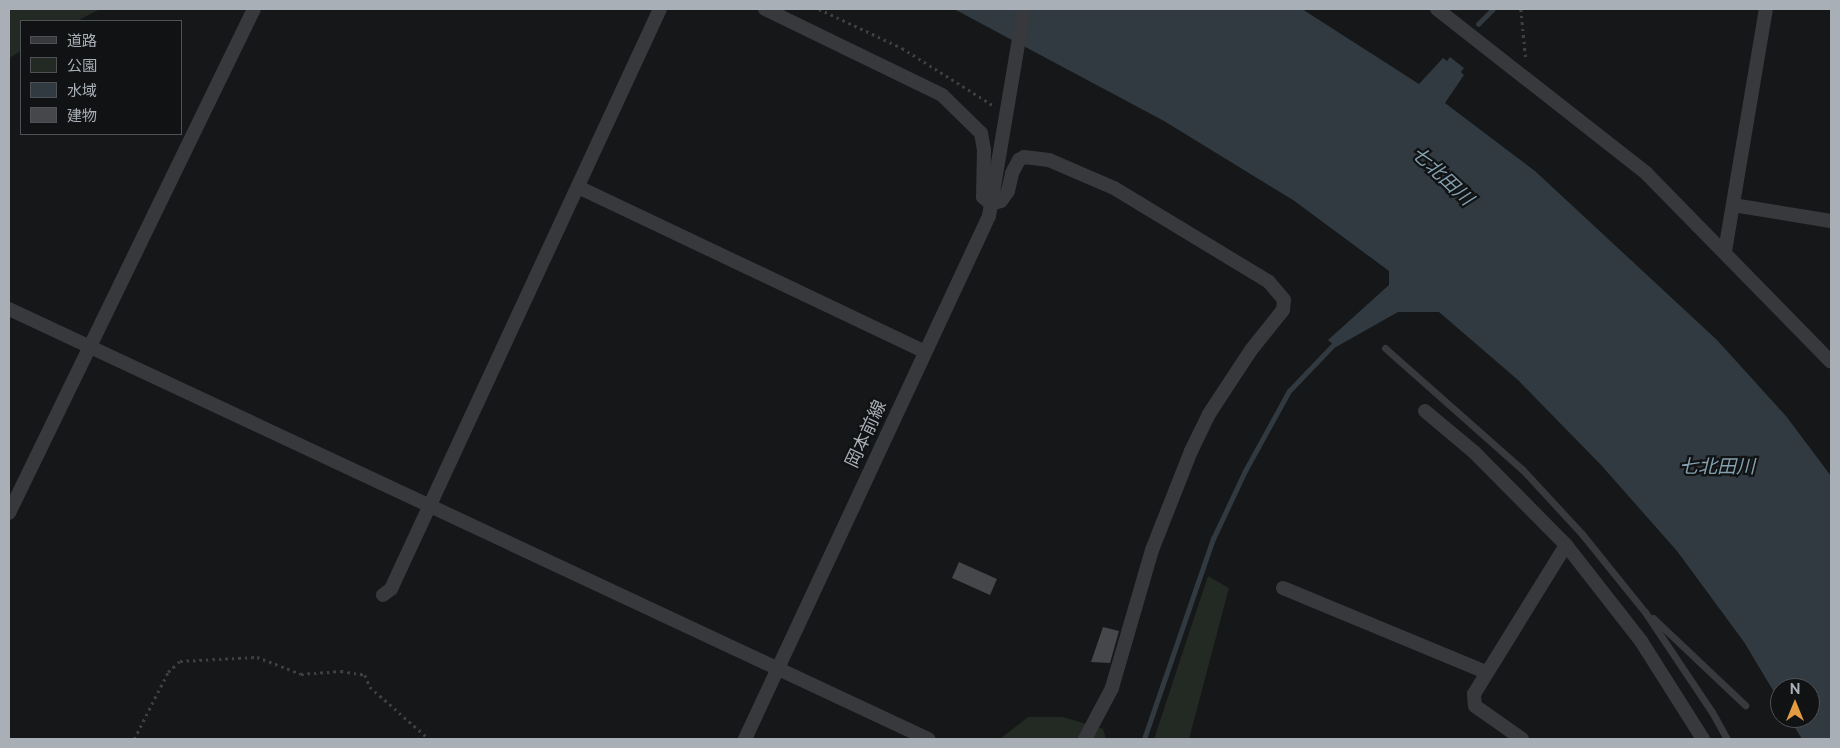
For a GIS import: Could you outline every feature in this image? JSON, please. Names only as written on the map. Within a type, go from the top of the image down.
[{"type":"street","points":[[9,513],[88,346],[254,9]]},
{"type":"street","points":[[383,595],[391,589],[660,9]]},
{"type":"street","points":[[765,9],[942,95],[981,133],[984,150],[982,197],[990,210]]},
{"type":"street","points":[[990,210],[1024,9]]},
{"type":"street","points":[[1437,9],[1521,73],[1646,173],[1831,362]]},
{"type":"street","points":[[1725,252],[1766,9]]},
{"type":"street","points":[[990,210],[1001,201],[1008,191],[1012,172],[1019,160],[1035,157],[1049,160],[1122,193],[1270,282],[1284,300],[1283,310],[1214,406],[1191,451],[1152,550],[1112,688],[1085,739]]},
{"type":"street","points":[[578,187],[925,352]]},
{"type":"street","points":[[1733,205],[1831,221]]},
{"type":"street","name":"岡本前線","points":[[745,739],[990,210]]},
{"type":"street","points":[[9,309],[928,739]]},
{"type":"street","points":[[1425,411],[1474,452],[1566,545],[1636,633],[1703,739]]},
{"type":"street","points":[[1522,739],[1474,706],[1474,694],[1566,545]]},
{"type":"street","points":[[1283,588],[1486,672]]},
{"type":"lane","points":[[1385,348],[1522,469],[1582,534],[1646,612],[1712,712],[1727,739]]},
{"type":"lane","points":[[1646,612],[1745,705]]},
{"type":"path","points":[[819,9],[902,48],[1005,115]]},
{"type":"path","points":[[1521,9],[1526,60],[1521,73]]},
{"type":"path","points":[[134,739],[168,672],[180,661],[257,657],[301,674],[341,671],[365,676],[370,687],[429,739]]},
{"type":"green space","points":[[100,9],[79,20],[20,20],[20,52],[9,58],[9,10]]},
{"type":"green space","points":[[1208,576],[1229,588],[1189,739],[1154,739]]},
{"type":"green space","points":[[1028,717],[1063,717],[1103,729],[1106,739],[1000,739]]},
{"type":"water","name":"七北田川","points":[[954,9],[1302,9],[1419,84],[1443,58],[1447,61],[1450,57],[1464,68],[1461,72],[1464,75],[1445,103],[1535,171],[1717,340],[1786,416],[1831,476],[1831,739],[1802,739],[1795,728],[1820,728],[1820,678],[1770,678],[1770,685],[1744,642],[1677,551],[1601,465],[1518,380],[1439,312],[1398,312],[1336,347],[1328,340],[1389,285],[1389,271],[1293,200],[1164,121]]},
{"type":"building","points":[[959,562],[997,579],[990,595],[952,578]]},
{"type":"building","points":[[1103,627],[1119,631],[1110,663],[1091,662]]},
{"type":"waterway","points":[[1478,24],[1493,9]]},
{"type":"waterway","points":[[1144,739],[1213,539],[1245,471],[1289,391],[1336,342]]}]
